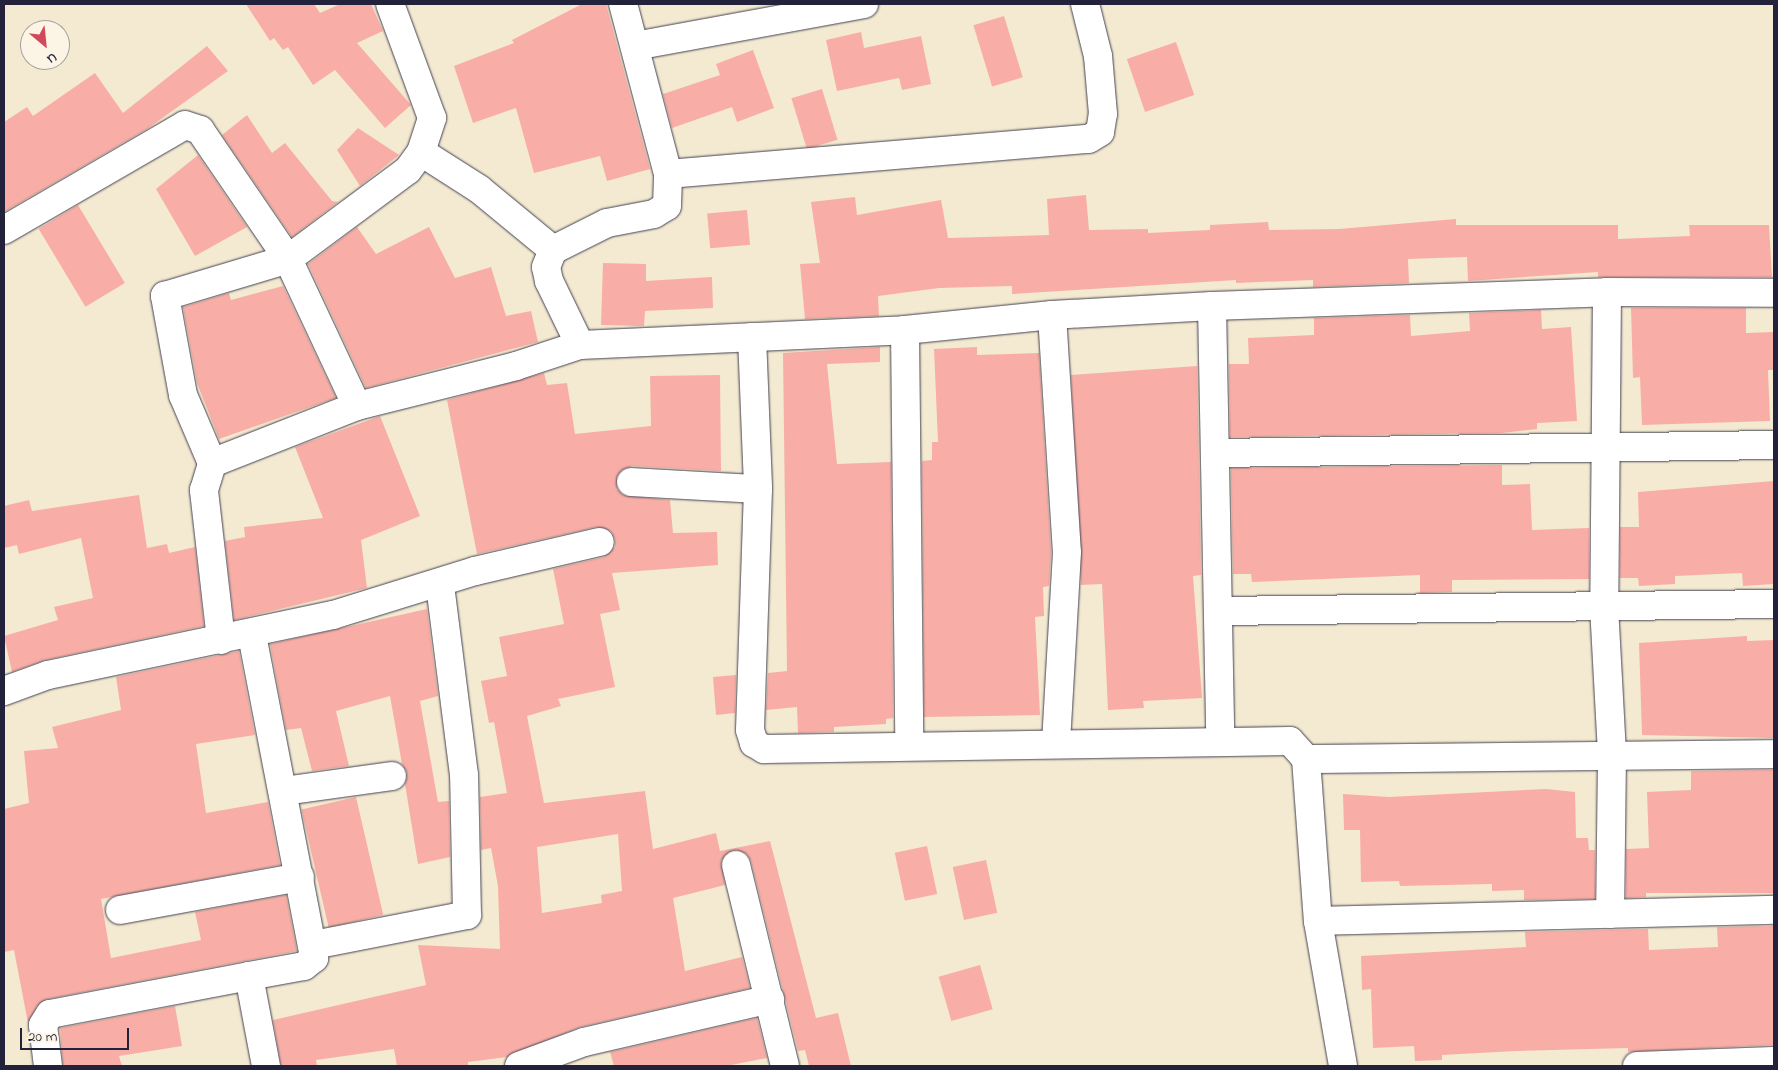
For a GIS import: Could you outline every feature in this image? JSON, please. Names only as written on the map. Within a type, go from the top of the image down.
[{"type":"street","points":[[221,640],[204,490],[212,462],[183,395],[165,296],[288,260],[408,170],[420,152],[432,118],[390,4]]},
{"type":"street","points":[[580,345],[549,281],[546,267],[553,250],[607,223],[654,214],[667,206],[668,174],[623,4]]},
{"type":"street","points":[[635,46],[864,4]]},
{"type":"street","points":[[668,174],[1089,139],[1100,132],[1103,114],[1098,56],[1085,4]]},
{"type":"street","points":[[4,230],[185,125],[210,139],[288,260],[357,406]]},
{"type":"street","points":[[420,152],[479,189],[553,250]]},
{"type":"street","points":[[212,462],[357,406],[516,366],[580,345],[904,330],[1052,315],[1212,306],[1607,292],[1774,293]]},
{"type":"street","points":[[1607,292],[1604,606],[1612,756],[1610,914]]},
{"type":"street","points":[[1212,306],[1220,739]]},
{"type":"street","points":[[1052,315],[1067,552],[1056,742]]},
{"type":"street","points":[[904,330],[909,746]]},
{"type":"street","points":[[752,337],[758,489],[750,730],[754,743],[764,748],[1220,739],[1290,741],[1306,759],[1318,921],[1343,1066]]},
{"type":"street","points":[[1216,453],[1606,449],[1774,445]]},
{"type":"street","points":[[631,482],[758,489]]},
{"type":"street","points":[[4,691],[48,675],[252,635],[440,585],[475,571],[600,542]]},
{"type":"street","points":[[312,945],[467,915],[464,775],[440,585]]},
{"type":"street","points":[[1218,610],[1774,604]]},
{"type":"street","points":[[48,1066],[43,1025],[50,1014],[304,966],[314,958],[284,791],[252,635]]},
{"type":"street","points":[[1306,759],[1774,754]]},
{"type":"street","points":[[284,791],[392,776]]},
{"type":"street","points":[[736,865],[785,1066]]},
{"type":"street","points":[[120,910],[300,877]]},
{"type":"street","points":[[1318,921],[1774,910]]},
{"type":"street","points":[[249,976],[266,1066]]},
{"type":"street","points":[[519,1066],[547,1061],[770,999]]},
{"type":"street","points":[[1637,1066],[1774,1061]]},
{"type":"building","points":[[246,4],[314,4],[320,13],[340,4],[371,4],[383,31],[357,43],[411,105],[385,128],[335,70],[313,85],[288,47],[283,50],[274,38],[270,41]]},
{"type":"building","points":[[582,4],[606,4],[650,169],[607,181],[600,156],[534,173],[516,108],[473,123],[454,66],[514,43],[512,40]]},
{"type":"building","points":[[1004,16],[1023,77],[992,87],[973,25]]},
{"type":"building","points":[[861,32],[864,48],[921,36],[931,84],[902,90],[899,78],[837,91],[826,40]]},
{"type":"building","points":[[1176,42],[1194,95],[1145,112],[1127,59]]},
{"type":"building","points":[[207,46],[228,71],[147,129],[4,212],[4,122],[27,107],[33,116],[95,73],[123,113]]},
{"type":"building","points":[[753,50],[774,108],[737,122],[732,107],[672,128],[663,94],[720,75],[716,64]]},
{"type":"building","points":[[822,89],[837,140],[807,149],[791,98]]},
{"type":"building","points":[[247,115],[272,153],[285,143],[332,201],[338,202],[292,237],[222,135]]},
{"type":"building","points":[[358,128],[399,155],[360,186],[337,150]]},
{"type":"building","points":[[198,155],[247,227],[195,256],[156,189]]},
{"type":"building","points":[[1086,195],[1089,230],[1148,229],[1148,233],[1210,230],[1210,225],[1268,222],[1269,230],[1339,229],[1456,219],[1456,225],[1618,225],[1618,239],[1690,236],[1689,225],[1769,225],[1772,277],[1598,277],[1598,272],[1468,281],[1467,257],[1408,259],[1409,283],[1313,287],[1313,280],[1236,283],[1236,280],[1012,294],[1012,286],[939,288],[878,296],[879,316],[805,319],[800,264],[820,263],[811,202],[855,197],[857,215],[941,200],[948,238],[1049,235],[1047,199]]},
{"type":"building","points":[[78,205],[125,283],[85,307],[39,229]]},
{"type":"building","points":[[747,210],[750,245],[710,248],[707,213]]},
{"type":"building","points":[[357,227],[376,254],[429,227],[455,278],[491,267],[506,316],[531,311],[538,342],[366,388],[308,264]]},
{"type":"building","points":[[603,263],[646,264],[646,281],[712,277],[713,308],[645,311],[644,326],[601,325]]},
{"type":"building","points":[[283,286],[336,398],[219,439],[197,383],[183,307],[229,293],[231,300]]},
{"type":"building","points":[[1631,308],[1746,308],[1746,333],[1774,332],[1774,370],[1768,370],[1770,421],[1642,425],[1640,377],[1633,378]]},
{"type":"building","points":[[1541,310],[1542,329],[1571,327],[1577,421],[1537,423],[1537,429],[1501,433],[1230,437],[1229,364],[1249,364],[1248,338],[1314,335],[1314,318],[1410,315],[1411,336],[1470,331],[1469,313]]},
{"type":"building","points":[[880,347],[880,362],[827,364],[837,464],[891,462],[893,718],[886,719],[886,724],[834,727],[834,732],[798,733],[797,707],[766,710],[768,673],[787,671],[783,353]]},
{"type":"building","points":[[977,347],[977,355],[1039,353],[1051,552],[1049,586],[1043,587],[1044,616],[1035,617],[1040,715],[924,717],[922,461],[932,460],[932,442],[938,442],[934,349]]},
{"type":"building","points":[[1197,366],[1201,575],[1193,576],[1202,698],[1143,701],[1144,708],[1108,710],[1102,584],[1081,585],[1071,375]]},
{"type":"building","points":[[544,373],[547,385],[567,383],[575,434],[651,426],[650,376],[720,375],[721,471],[632,466],[618,474],[617,489],[623,495],[670,500],[673,533],[717,532],[718,565],[612,573],[620,610],[600,614],[615,687],[558,699],[561,706],[527,716],[544,803],[645,791],[653,849],[716,833],[720,851],[770,841],[816,1018],[838,1013],[851,1066],[809,1066],[805,1050],[798,1051],[751,861],[747,854],[733,850],[721,861],[725,885],[673,898],[685,971],[742,957],[750,988],[580,1027],[507,1057],[468,1062],[468,1066],[397,1066],[394,1049],[316,1060],[317,1066],[281,1066],[273,1020],[426,985],[418,945],[500,949],[498,886],[491,848],[481,850],[480,797],[507,793],[494,722],[489,723],[481,681],[507,676],[499,637],[564,624],[553,569],[604,557],[615,547],[615,539],[611,531],[596,527],[477,554],[447,400]],"holes":[[[618,834],[622,891],[601,895],[602,903],[542,913],[537,847]]]},
{"type":"building","points":[[380,416],[420,516],[361,540],[367,588],[234,620],[225,541],[245,537],[244,527],[323,518],[295,447]]},
{"type":"building","points":[[1502,465],[1502,485],[1530,484],[1532,530],[1589,528],[1589,579],[1452,580],[1452,592],[1420,593],[1420,575],[1252,582],[1251,574],[1233,574],[1231,468]]},
{"type":"building","points":[[1774,481],[1774,584],[1743,586],[1742,573],[1675,576],[1675,584],[1639,586],[1638,578],[1620,578],[1620,527],[1639,527],[1638,492]]},
{"type":"building","points":[[139,495],[147,548],[167,544],[169,553],[195,547],[204,626],[45,660],[12,672],[4,636],[58,620],[54,607],[93,598],[81,538],[19,554],[17,545],[4,548],[4,506],[29,500],[32,511]]},
{"type":"building","points":[[427,609],[438,696],[420,701],[438,802],[449,801],[450,857],[418,864],[405,784],[407,773],[402,764],[390,696],[336,711],[349,766],[312,771],[301,728],[286,730],[270,644]]},
{"type":"building","points":[[1747,636],[1747,641],[1774,640],[1774,738],[1642,735],[1639,643]]},
{"type":"building","points":[[239,651],[255,735],[196,744],[206,813],[268,802],[280,865],[101,899],[111,958],[201,940],[195,912],[286,895],[297,951],[47,999],[37,1006],[28,1023],[14,950],[4,952],[4,809],[29,803],[24,751],[58,748],[52,727],[121,710],[116,677]]},
{"type":"building","points":[[736,675],[735,713],[716,715],[713,677]]},
{"type":"building","points":[[1774,770],[1774,893],[1646,893],[1646,897],[1626,898],[1626,849],[1649,848],[1647,792],[1691,790],[1691,771]]},
{"type":"building","points":[[1546,789],[1575,792],[1576,838],[1588,838],[1589,850],[1595,850],[1595,899],[1524,900],[1524,890],[1492,891],[1492,884],[1400,886],[1399,881],[1361,882],[1360,830],[1344,830],[1343,794],[1389,797]]},
{"type":"building","points":[[356,797],[383,915],[329,927],[301,810]]},
{"type":"building","points":[[927,846],[937,894],[905,901],[895,853]]},
{"type":"building","points":[[986,860],[997,913],[964,920],[953,867]]},
{"type":"building","points":[[1773,926],[1773,1045],[1628,1052],[1628,1048],[1516,1051],[1442,1055],[1442,1060],[1415,1061],[1414,1046],[1373,1048],[1371,989],[1362,990],[1361,956],[1526,947],[1525,932],[1648,929],[1649,950],[1718,947],[1717,927]]},
{"type":"building","points":[[980,965],[993,1009],[951,1021],[939,977]]},
{"type":"building","points":[[175,1006],[182,1046],[119,1056],[122,1066],[63,1066],[60,1028]]},
{"type":"building","points":[[757,1018],[767,1058],[726,1066],[614,1066],[610,1052]]}]
